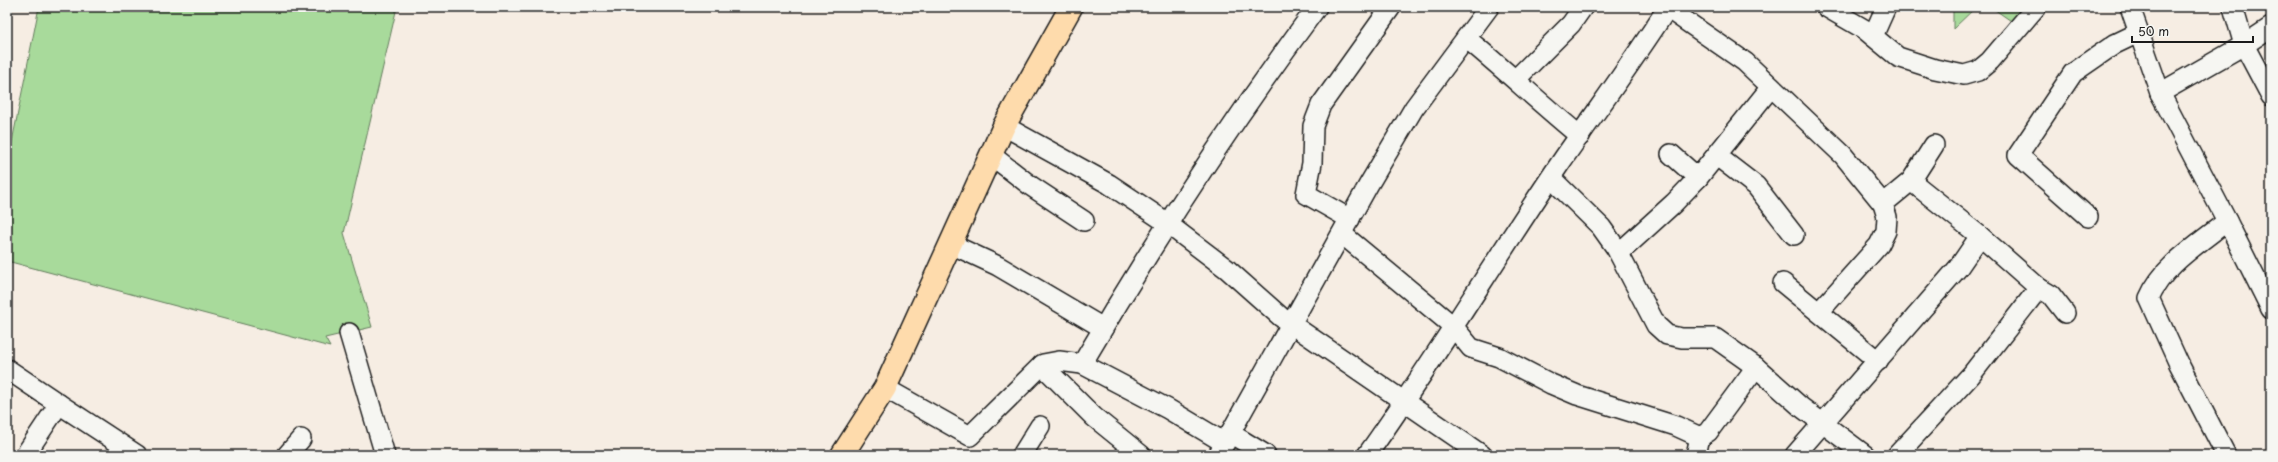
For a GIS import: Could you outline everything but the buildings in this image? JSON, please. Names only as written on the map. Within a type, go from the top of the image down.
[{"type":"main road","points":[[842,455],[885,388],[1004,126],[1071,7]]},
{"type":"street","points":[[1082,364],[1144,258],[1167,223],[1272,67],[1317,7]]},
{"type":"street","points":[[1391,7],[1321,105],[1313,126],[1312,163],[1306,194],[1346,227],[1453,326],[1471,348],[1499,357],[1551,384],[1610,406],[1676,426],[1698,446],[1756,367]]},
{"type":"street","points":[[1224,443],[1290,323],[1414,108],[1489,7]]},
{"type":"street","points":[[1516,79],[1571,24],[1583,7]]},
{"type":"street","points":[[1826,7],[1873,36],[1898,56],[1935,70],[1964,75],[1978,71],[1990,61],[2036,7]]},
{"type":"street","points":[[1873,36],[1886,7]]},
{"type":"street","points":[[2130,7],[2160,93],[2227,221],[2271,310]]},
{"type":"street","points":[[2233,7],[2244,45],[2271,96]]},
{"type":"street","points":[[1367,455],[1404,403],[1551,178],[1639,52],[1667,8],[1744,62],[1844,155],[1883,204],[1888,217],[1886,231],[1879,245],[1819,312]]},
{"type":"street","points":[[2160,93],[2244,45],[2271,27]]},
{"type":"street","points":[[2088,217],[2018,155],[2073,73],[2115,44],[2138,33]]},
{"type":"street","points":[[1466,38],[1516,79],[1537,101],[1580,136]]},
{"type":"street","points":[[1619,253],[1674,203],[1698,178],[1718,156],[1771,87]]},
{"type":"street","points":[[1004,126],[1109,184],[1167,223],[1226,269],[1290,323],[1404,403],[1482,455]]},
{"type":"street","points":[[1883,204],[1911,181],[1934,145]]},
{"type":"street","points":[[1671,154],[1698,178]]},
{"type":"street","points":[[991,155],[1031,186],[1084,221]]},
{"type":"street","points":[[1718,156],[1756,186],[1794,235]]},
{"type":"street","points":[[1551,178],[1601,227],[1619,253],[1656,325],[1667,335],[1682,338],[1715,338],[1756,367],[1822,422],[1865,455]]},
{"type":"street","points":[[1911,181],[1980,236],[2039,288],[2051,295],[2065,313]]},
{"type":"street","points":[[2226,455],[2179,364],[2149,298],[2153,288],[2172,266],[2227,221]]},
{"type":"street","points":[[1795,455],[1822,422],[1878,361],[1958,268],[1980,236]]},
{"type":"street","points":[[951,244],[998,266],[1103,328]]},
{"type":"street","points":[[1783,283],[1878,361]]},
{"type":"street","points":[[1897,455],[1971,375],[2039,288]]},
{"type":"street","points":[[349,333],[386,455]]},
{"type":"street","points":[[885,388],[970,436],[1042,365],[1059,361],[1082,364],[1168,409],[1224,443],[1266,455]]},
{"type":"street","points":[[1042,365],[1094,417],[1141,455]]},
{"type":"street","points":[[9,374],[59,404],[137,455]]},
{"type":"street","points":[[25,455],[59,404]]},
{"type":"street","points":[[1022,455],[1040,426]]},
{"type":"street","points":[[287,455],[301,439]]},
{"type":"green space","points":[[39,7],[397,7],[344,233],[372,327],[325,338],[330,347],[7,261],[7,167]]},
{"type":"green space","points":[[1953,7],[1976,7],[1953,29]]},
{"type":"green space","points":[[1991,7],[2028,7],[2014,23]]}]
